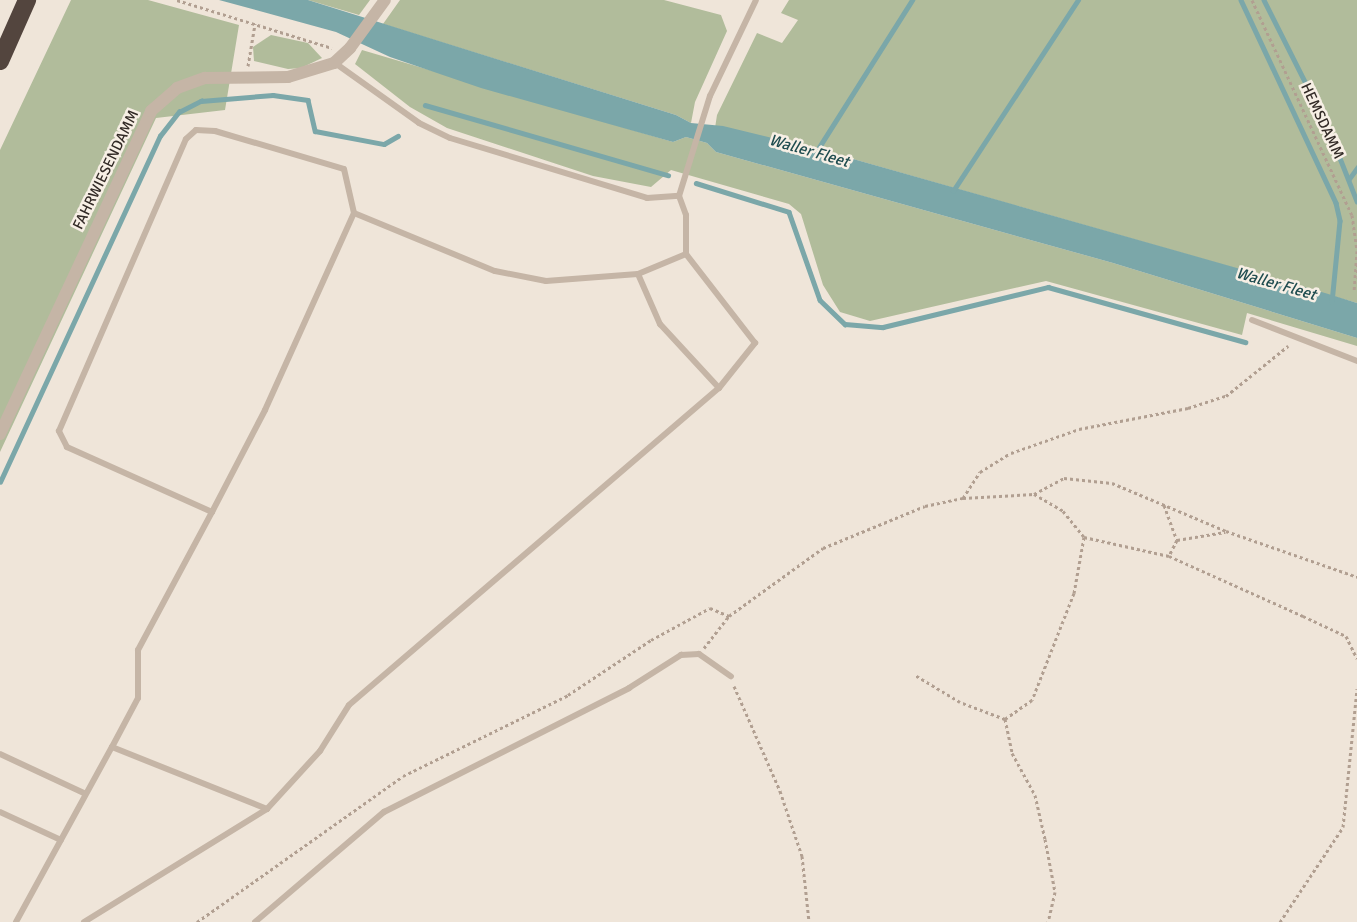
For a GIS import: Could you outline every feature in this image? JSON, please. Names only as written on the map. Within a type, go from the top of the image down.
[{"type":"highway","points":[[0,61],[27,0]]},
{"type":"street","name":"FAHRWIESENDAMM","points":[[0,434],[151,111],[177,88],[205,78],[248,75],[288,77],[334,63],[386,0]]},
{"type":"lane","points":[[84,922],[267,809],[320,752],[349,705],[719,388],[755,343],[686,254],[686,215],[679,196],[710,96],[756,0]]},
{"type":"lane","points":[[334,63],[418,123],[450,138],[647,198],[679,196]]},
{"type":"lane","points":[[16,922],[84,793],[138,698],[138,650],[212,512],[265,410],[354,213],[344,169],[214,131],[196,130],[186,139],[59,431],[67,447],[212,512]]},
{"type":"lane","points":[[354,213],[495,271],[546,281],[638,274],[686,254]]},
{"type":"lane","points":[[638,274],[660,324],[719,388]]},
{"type":"lane","points":[[1252,320],[1357,361]]},
{"type":"lane","points":[[255,922],[384,812],[629,688],[681,655],[699,654],[731,676]]},
{"type":"lane","points":[[112,747],[267,809]]},
{"type":"lane","points":[[0,754],[84,793]]},
{"type":"lane","points":[[0,812],[61,840]]},
{"type":"path","points":[[177,0],[347,50]]},
{"type":"path","name":"HEMSDAMM","points":[[1252,0],[1352,215],[1357,251],[1354,291]]},
{"type":"path","points":[[248,75],[255,24]]},
{"type":"path","points":[[963,498],[980,472],[1011,453],[1079,429],[1188,408],[1226,396],[1299,337]]},
{"type":"path","points":[[699,654],[729,616],[824,548],[925,506],[963,498],[1034,494],[1064,478],[1112,483],[1226,531],[1357,577]]},
{"type":"path","points":[[1034,494],[1063,511],[1084,537],[1169,556],[1346,636],[1357,659]]},
{"type":"path","points":[[1164,505],[1176,540],[1169,556]]},
{"type":"path","points":[[1176,540],[1226,531]]},
{"type":"path","points":[[1005,719],[1032,700],[1074,593],[1084,537]]},
{"type":"path","points":[[197,922],[404,776],[568,695],[651,640],[710,608],[729,616]]},
{"type":"path","points":[[915,675],[960,702],[1005,719]]},
{"type":"path","points":[[731,676],[780,791],[802,856],[809,922]]},
{"type":"path","points":[[1280,922],[1343,827],[1357,689]]},
{"type":"path","points":[[1005,719],[1012,753],[1035,795],[1045,839],[1055,892],[1048,922]]},
{"type":"green space","points":[[71,0],[148,0],[239,25],[225,110],[156,118],[0,452],[0,150]]},
{"type":"green space","points":[[308,0],[370,0],[359,15]]},
{"type":"green space","points":[[400,0],[664,0],[721,15],[727,31],[695,102],[691,123],[676,115],[383,24]]},
{"type":"green space","points":[[789,0],[1357,0],[1357,303],[818,149],[715,128],[717,115],[757,33],[782,43],[798,20],[781,13]]},
{"type":"green space","points":[[271,35],[308,43],[322,58],[301,68],[288,69],[254,61],[253,47]]},
{"type":"green space","points":[[362,50],[673,142],[686,137],[707,143],[716,152],[1113,263],[1357,338],[1357,346],[1247,313],[1242,335],[1046,281],[870,321],[840,312],[823,285],[801,214],[789,204],[671,170],[651,187],[593,176],[447,128],[410,107],[355,64]]},
{"type":"water","name":"Waller Fleet","points":[[219,0],[308,0],[676,115],[691,123],[723,126],[818,149],[1325,293],[1357,303],[1357,338],[1113,263],[716,152],[707,143],[686,137],[673,142],[481,88],[390,57],[336,32]]},
{"type":"waterway","name":"Waller Fleet","points":[[816,152],[912,0]]},
{"type":"waterway","points":[[953,191],[1078,0]]},
{"type":"waterway","points":[[1241,0],[1336,203],[1340,221],[1332,302]]},
{"type":"waterway","points":[[1264,0],[1327,125],[1357,201]]},
{"type":"waterway","points":[[0,482],[160,136],[179,112],[201,101],[273,95],[308,100],[315,131],[384,144],[398,136]]},
{"type":"waterway","points":[[425,105],[668,175]]},
{"type":"waterway","points":[[1349,179],[1357,168]]},
{"type":"waterway","points":[[696,183],[789,212],[820,300],[845,324],[883,327],[1048,287],[1245,342]]}]
